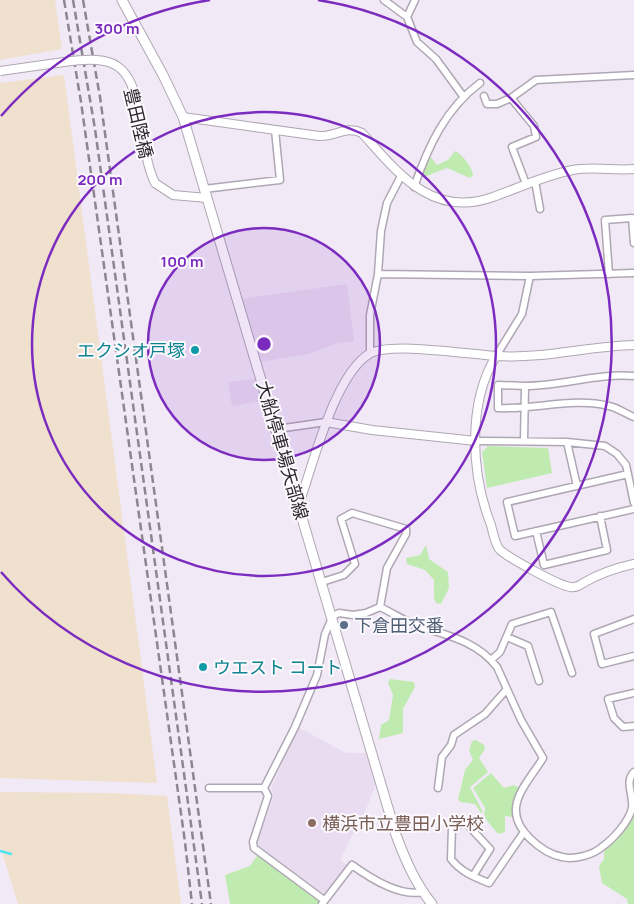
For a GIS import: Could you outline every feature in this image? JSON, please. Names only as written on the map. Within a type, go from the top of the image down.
[{"type":"main road","name":"大船停車場矢部線","points":[[122,0],[163,75],[183,117],[333,616],[396,834],[406,862],[422,892],[432,904]]},
{"type":"street","points":[[384,0],[406,17],[417,42],[436,59],[463,96]]},
{"type":"street","points":[[406,17],[415,0]]},
{"type":"street","name":"豊田陸橋","points":[[0,71],[87,59],[103,59],[113,63],[122,70],[135,90],[148,166],[155,182],[173,195],[206,193]]},
{"type":"street","points":[[484,96],[487,104],[497,104],[511,98],[536,80],[634,75]]},
{"type":"street","points":[[414,187],[434,137],[463,96],[480,83]]},
{"type":"street","points":[[511,98],[534,126],[536,137],[512,146],[526,184]]},
{"type":"street","points":[[183,117],[329,136],[347,129],[356,130],[362,133],[401,176],[414,187],[426,194],[442,199],[474,201],[490,198],[526,184],[573,170],[634,169]]},
{"type":"street","points":[[206,193],[280,180],[275,130]]},
{"type":"street","points":[[370,354],[370,315],[378,274],[381,232],[387,203],[401,176]]},
{"type":"street","points":[[535,181],[540,209]]},
{"type":"street","points":[[609,274],[605,220],[632,218],[634,242]]},
{"type":"street","points":[[378,274],[530,276],[634,273]]},
{"type":"street","points":[[530,276],[522,314],[496,356],[482,384],[476,441],[479,480],[484,505],[499,549],[533,570],[570,587],[578,586],[604,571],[634,564]]},
{"type":"street","points":[[299,504],[326,422],[345,384],[370,354],[378,351],[426,350],[496,356],[540,357],[634,345]]},
{"type":"street","points":[[634,376],[614,374],[554,385],[498,386],[498,408],[524,409],[534,406],[587,402],[611,406],[634,417]]},
{"type":"street","points":[[524,386],[524,441]]},
{"type":"street","points":[[277,428],[326,422],[372,430],[476,441],[567,442],[605,446],[626,465],[631,478],[634,503]]},
{"type":"street","points":[[567,442],[577,486]]},
{"type":"street","points":[[631,478],[577,486],[507,502],[515,536],[634,509]]},
{"type":"street","points":[[322,582],[344,575],[355,564],[341,519],[352,513],[406,529],[406,534],[387,568],[380,607]]},
{"type":"street","points":[[536,531],[544,565],[607,550],[600,516]]},
{"type":"street","points":[[264,788],[295,727],[317,675],[325,634],[333,616],[339,613],[353,615],[366,613],[380,607]]},
{"type":"street","points":[[380,607],[413,624],[463,640],[491,660],[521,720],[544,758],[516,801],[516,816],[524,832],[539,845],[565,858],[586,854],[601,848],[615,834],[632,810],[629,782],[634,772]]},
{"type":"street","points":[[491,660],[500,652],[512,624],[551,612],[572,673]]},
{"type":"street","points":[[634,620],[594,634],[602,664],[634,656]]},
{"type":"street","points":[[507,637],[528,646],[539,681]]},
{"type":"street","points":[[438,788],[442,757],[451,745],[454,735],[485,714],[507,689]]},
{"type":"street","points":[[634,693],[608,699],[614,718],[624,727],[634,726]]},
{"type":"street","points":[[209,788],[264,788]]},
{"type":"street","points":[[264,788],[268,796],[253,842],[254,848],[323,902],[352,865],[366,875],[405,892],[422,892]]},
{"type":"street","points":[[473,876],[490,849],[465,822],[452,828],[451,859],[460,870],[473,876],[489,883],[524,832]]},
{"type":"shaded area","points":[[0,0],[55,0],[62,49],[0,60]]},
{"type":"shaded area","points":[[64,75],[157,783],[0,778],[0,83]]},
{"type":"shaded area","points":[[347,284],[354,341],[338,343],[309,354],[260,362],[240,299]]},
{"type":"shaded area","points":[[255,379],[262,401],[232,406],[228,382]]},
{"type":"shaded area","name":"横浜市立豊田小学校","points":[[298,727],[346,753],[368,753],[376,783],[368,805],[340,860],[348,866],[323,895],[259,847],[258,841],[274,796],[271,788]]},
{"type":"shaded area","points":[[0,792],[109,793],[167,796],[181,904],[18,904],[0,846]]},
{"type":"green space","points":[[455,151],[469,165],[473,175],[470,178],[447,168],[424,177],[422,175],[428,159],[431,157],[437,165],[448,160]]},
{"type":"green space","points":[[488,446],[548,448],[552,473],[487,488],[482,452]]},
{"type":"green space","points":[[426,545],[429,559],[448,572],[449,588],[441,604],[436,603],[434,598],[434,580],[425,570],[407,564],[406,558],[420,555]]},
{"type":"green space","points":[[390,679],[414,682],[415,687],[403,709],[403,733],[379,739],[381,725],[389,720],[393,695],[388,683]]},
{"type":"green space","points":[[476,740],[484,745],[485,749],[479,758],[488,772],[470,787],[483,812],[481,813],[475,804],[460,802],[458,799],[465,770],[473,760],[469,750],[472,741]]},
{"type":"green space","points":[[491,773],[504,788],[514,785],[521,789],[516,797],[513,817],[505,816],[505,832],[498,834],[484,817],[485,808],[473,788]]},
{"type":"green space","points":[[634,814],[634,904],[628,904],[627,899],[602,883],[599,866],[604,859],[604,851]]},
{"type":"green space","points":[[259,853],[319,898],[320,904],[230,904],[225,875],[250,866]]},
{"type":"waterway","points":[[0,851],[11,854]]},
{"type":"railway","points":[[64,0],[81,102],[185,842],[192,904]]},
{"type":"railway","points":[[73,0],[95,129],[202,904]]},
{"type":"railway","points":[[83,0],[100,97],[211,904]]},
{"type":"place","name":"エクシオ戸塚","points":[[195,350]]},
{"type":"place","name":"下倉田交番","points":[[344,625]]},
{"type":"place","name":"ウエスト コート","points":[[203,667]]},
{"type":"place","name":"横浜市立豊田小学校","points":[[312,823]]}]
